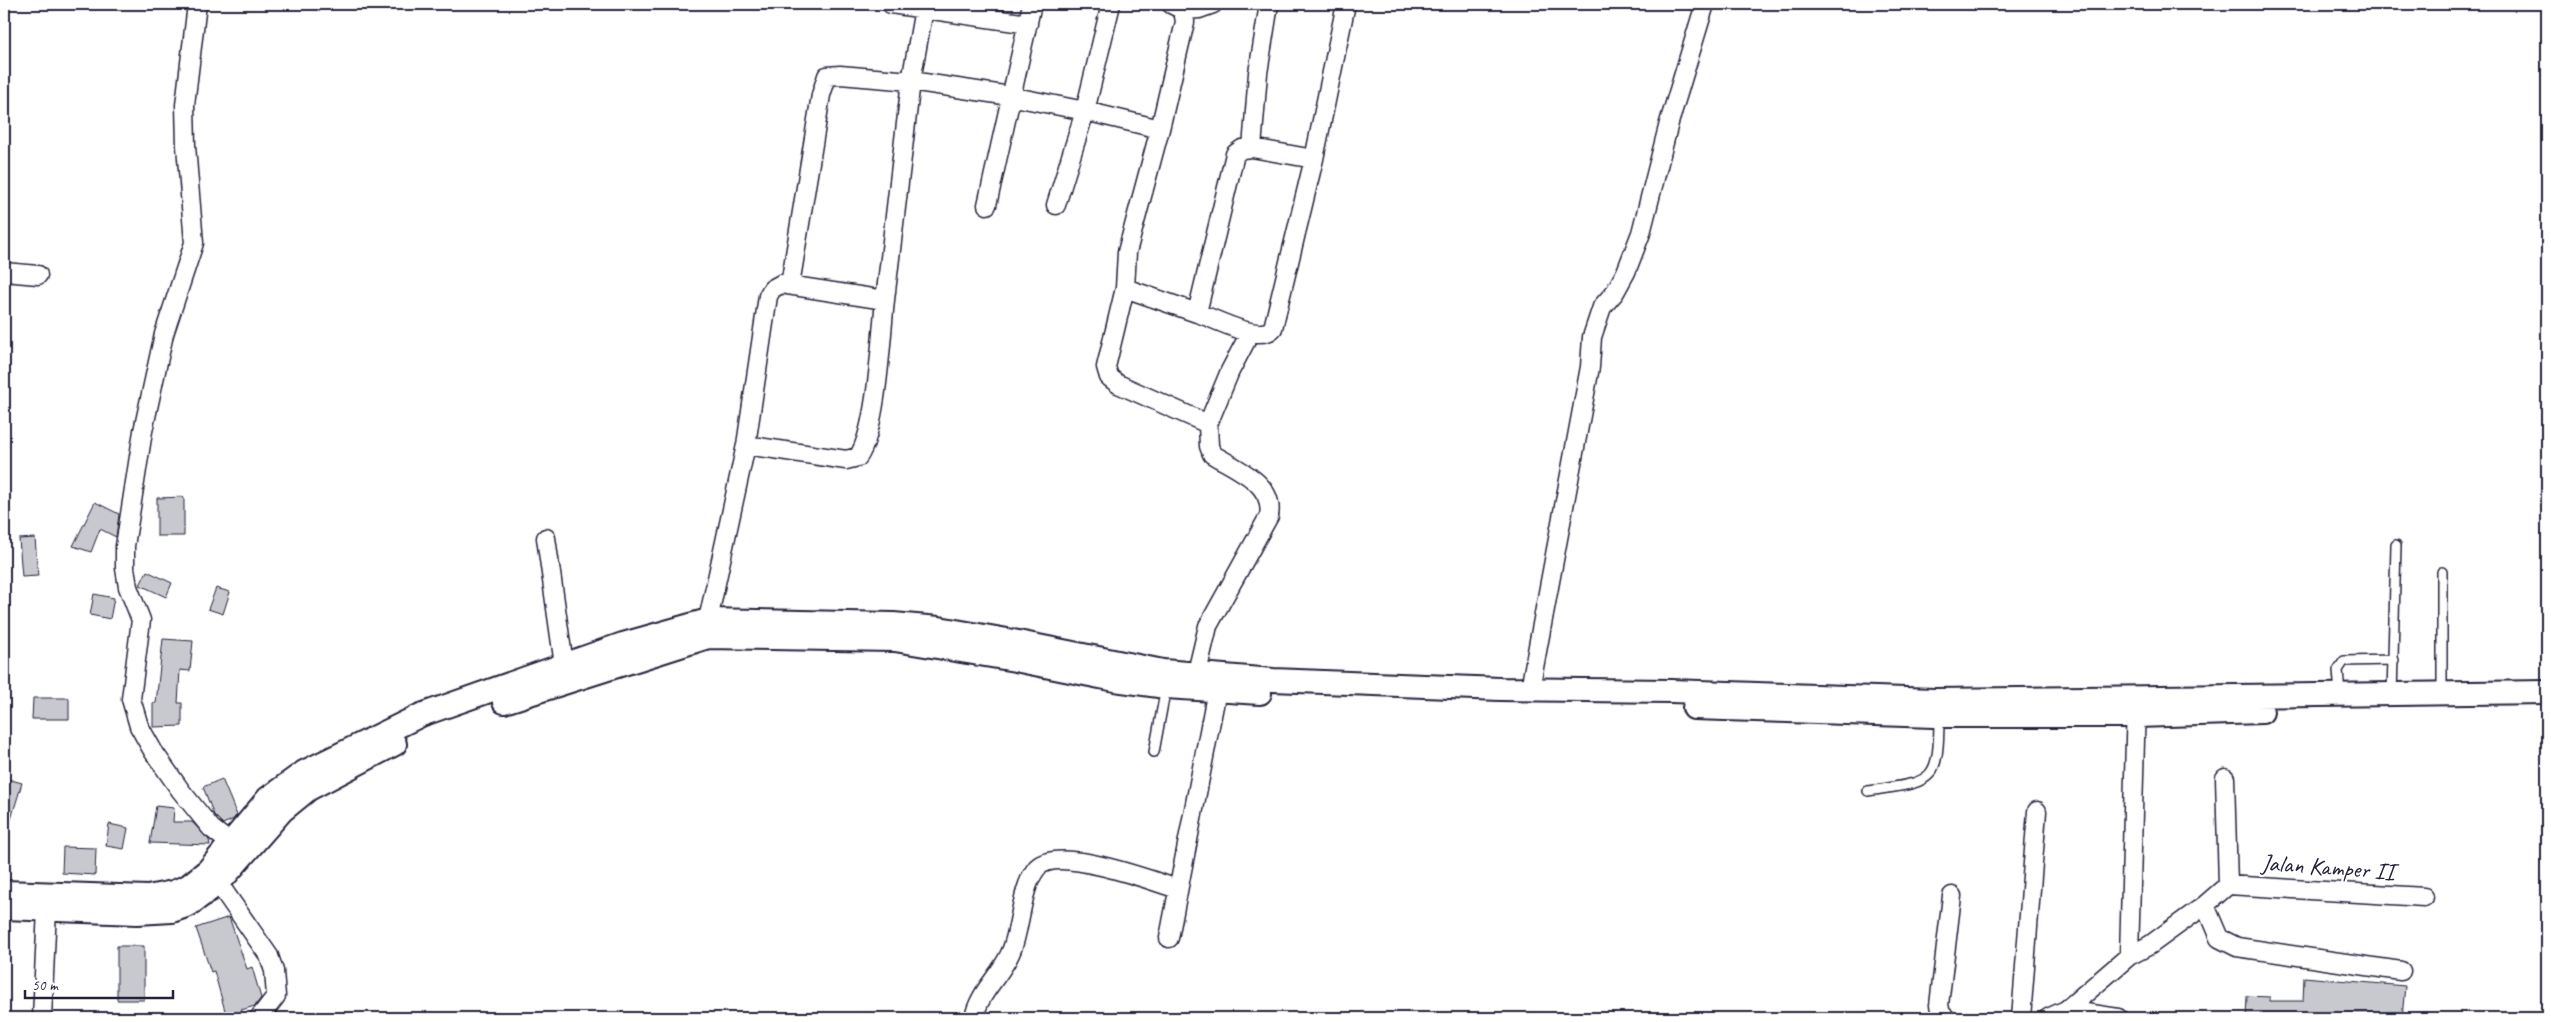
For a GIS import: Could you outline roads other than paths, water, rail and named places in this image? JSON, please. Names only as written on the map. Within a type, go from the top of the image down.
[{"type":"street","points":[[197,4],[185,106],[186,146],[194,243],[164,334],[143,431],[125,546],[125,568],[128,586],[142,620],[131,699],[140,726],[153,751],[181,791],[211,828],[230,843]]},
{"type":"street","points":[[890,4],[1028,24]]},
{"type":"street","points":[[987,205],[1032,4]]},
{"type":"street","points":[[1056,206],[1085,111],[1111,4]]},
{"type":"street","points":[[1177,7],[1199,9],[1213,4]]},
{"type":"street","points":[[1252,148],[1258,73],[1269,4]]},
{"type":"street","points":[[1125,288],[1250,333],[1266,333],[1273,328],[1314,159],[1346,4]]},
{"type":"street","points":[[1530,689],[1590,367],[1592,336],[1602,307],[1615,292],[1626,272],[1641,233],[1668,123],[1705,4]]},
{"type":"street","points":[[1177,7],[1184,22],[1160,129],[1127,252],[1125,288],[1106,367],[1109,377],[1118,384],[1208,424]]},
{"type":"street","points":[[746,445],[846,460],[858,457],[864,448],[871,422],[911,81],[924,9]]},
{"type":"street","points":[[790,285],[821,95],[827,76],[840,75],[911,81],[1010,96],[1160,129]]},
{"type":"street","points":[[1197,313],[1235,154],[1242,149],[1252,148],[1314,159]]},
{"type":"street","points":[[4,272],[38,275]]},
{"type":"street","points":[[708,620],[746,445],[768,296],[772,290],[781,284],[885,300]]},
{"type":"street","points":[[1195,681],[1208,626],[1269,516],[1271,505],[1270,498],[1257,482],[1212,454],[1209,446],[1208,424],[1230,372],[1250,333]]},
{"type":"street","points":[[546,538],[564,665]]},
{"type":"street","points":[[4,892],[154,896],[188,886],[213,876],[230,843],[268,813],[309,789],[428,727],[708,620],[893,624],[939,628],[1163,671],[1217,690],[1503,703],[1671,699],[1935,700],[2136,707],[2547,705]]},
{"type":"street","points":[[4,908],[136,913],[172,911],[190,905],[304,772],[421,715],[564,665],[708,637],[895,640],[1166,687],[1195,681],[1273,680],[1530,689],[1939,716],[2340,696],[2547,692]]},
{"type":"street","points":[[1169,938],[1217,690]]},
{"type":"street","points":[[2129,956],[2136,707]]},
{"type":"street","points":[[2065,1014],[2129,956],[2150,945],[2206,906],[2228,885],[2225,778]]},
{"type":"street","points":[[2021,1018],[2037,811]]},
{"type":"street","points":[[974,1018],[979,1001],[1009,956],[1017,935],[1029,882],[1037,868],[1047,862],[1063,860],[1114,869],[1178,890]]},
{"type":"street","points":[[213,876],[269,956],[274,970],[276,996],[259,1018]]},
{"type":"street","name":"Jalan Kamper II","points":[[2228,885],[2424,897]]},
{"type":"street","points":[[1946,1018],[1941,1014],[1939,1005],[1952,896]]},
{"type":"street","points":[[2206,906],[2219,938],[2237,947],[2401,971]]},
{"type":"street","points":[[42,1018],[47,909]]},
{"type":"street","points":[[2048,1018],[2065,1014],[2118,1018]]},
{"type":"lane","points":[[2392,695],[2396,545]]},
{"type":"lane","points":[[2442,572],[2442,694]]},
{"type":"lane","points":[[2340,696],[2338,670],[2344,661],[2394,660]]},
{"type":"lane","points":[[1154,752],[1166,687]]},
{"type":"lane","points":[[1868,791],[1920,783],[1936,766],[1939,752],[1939,716]]}]
